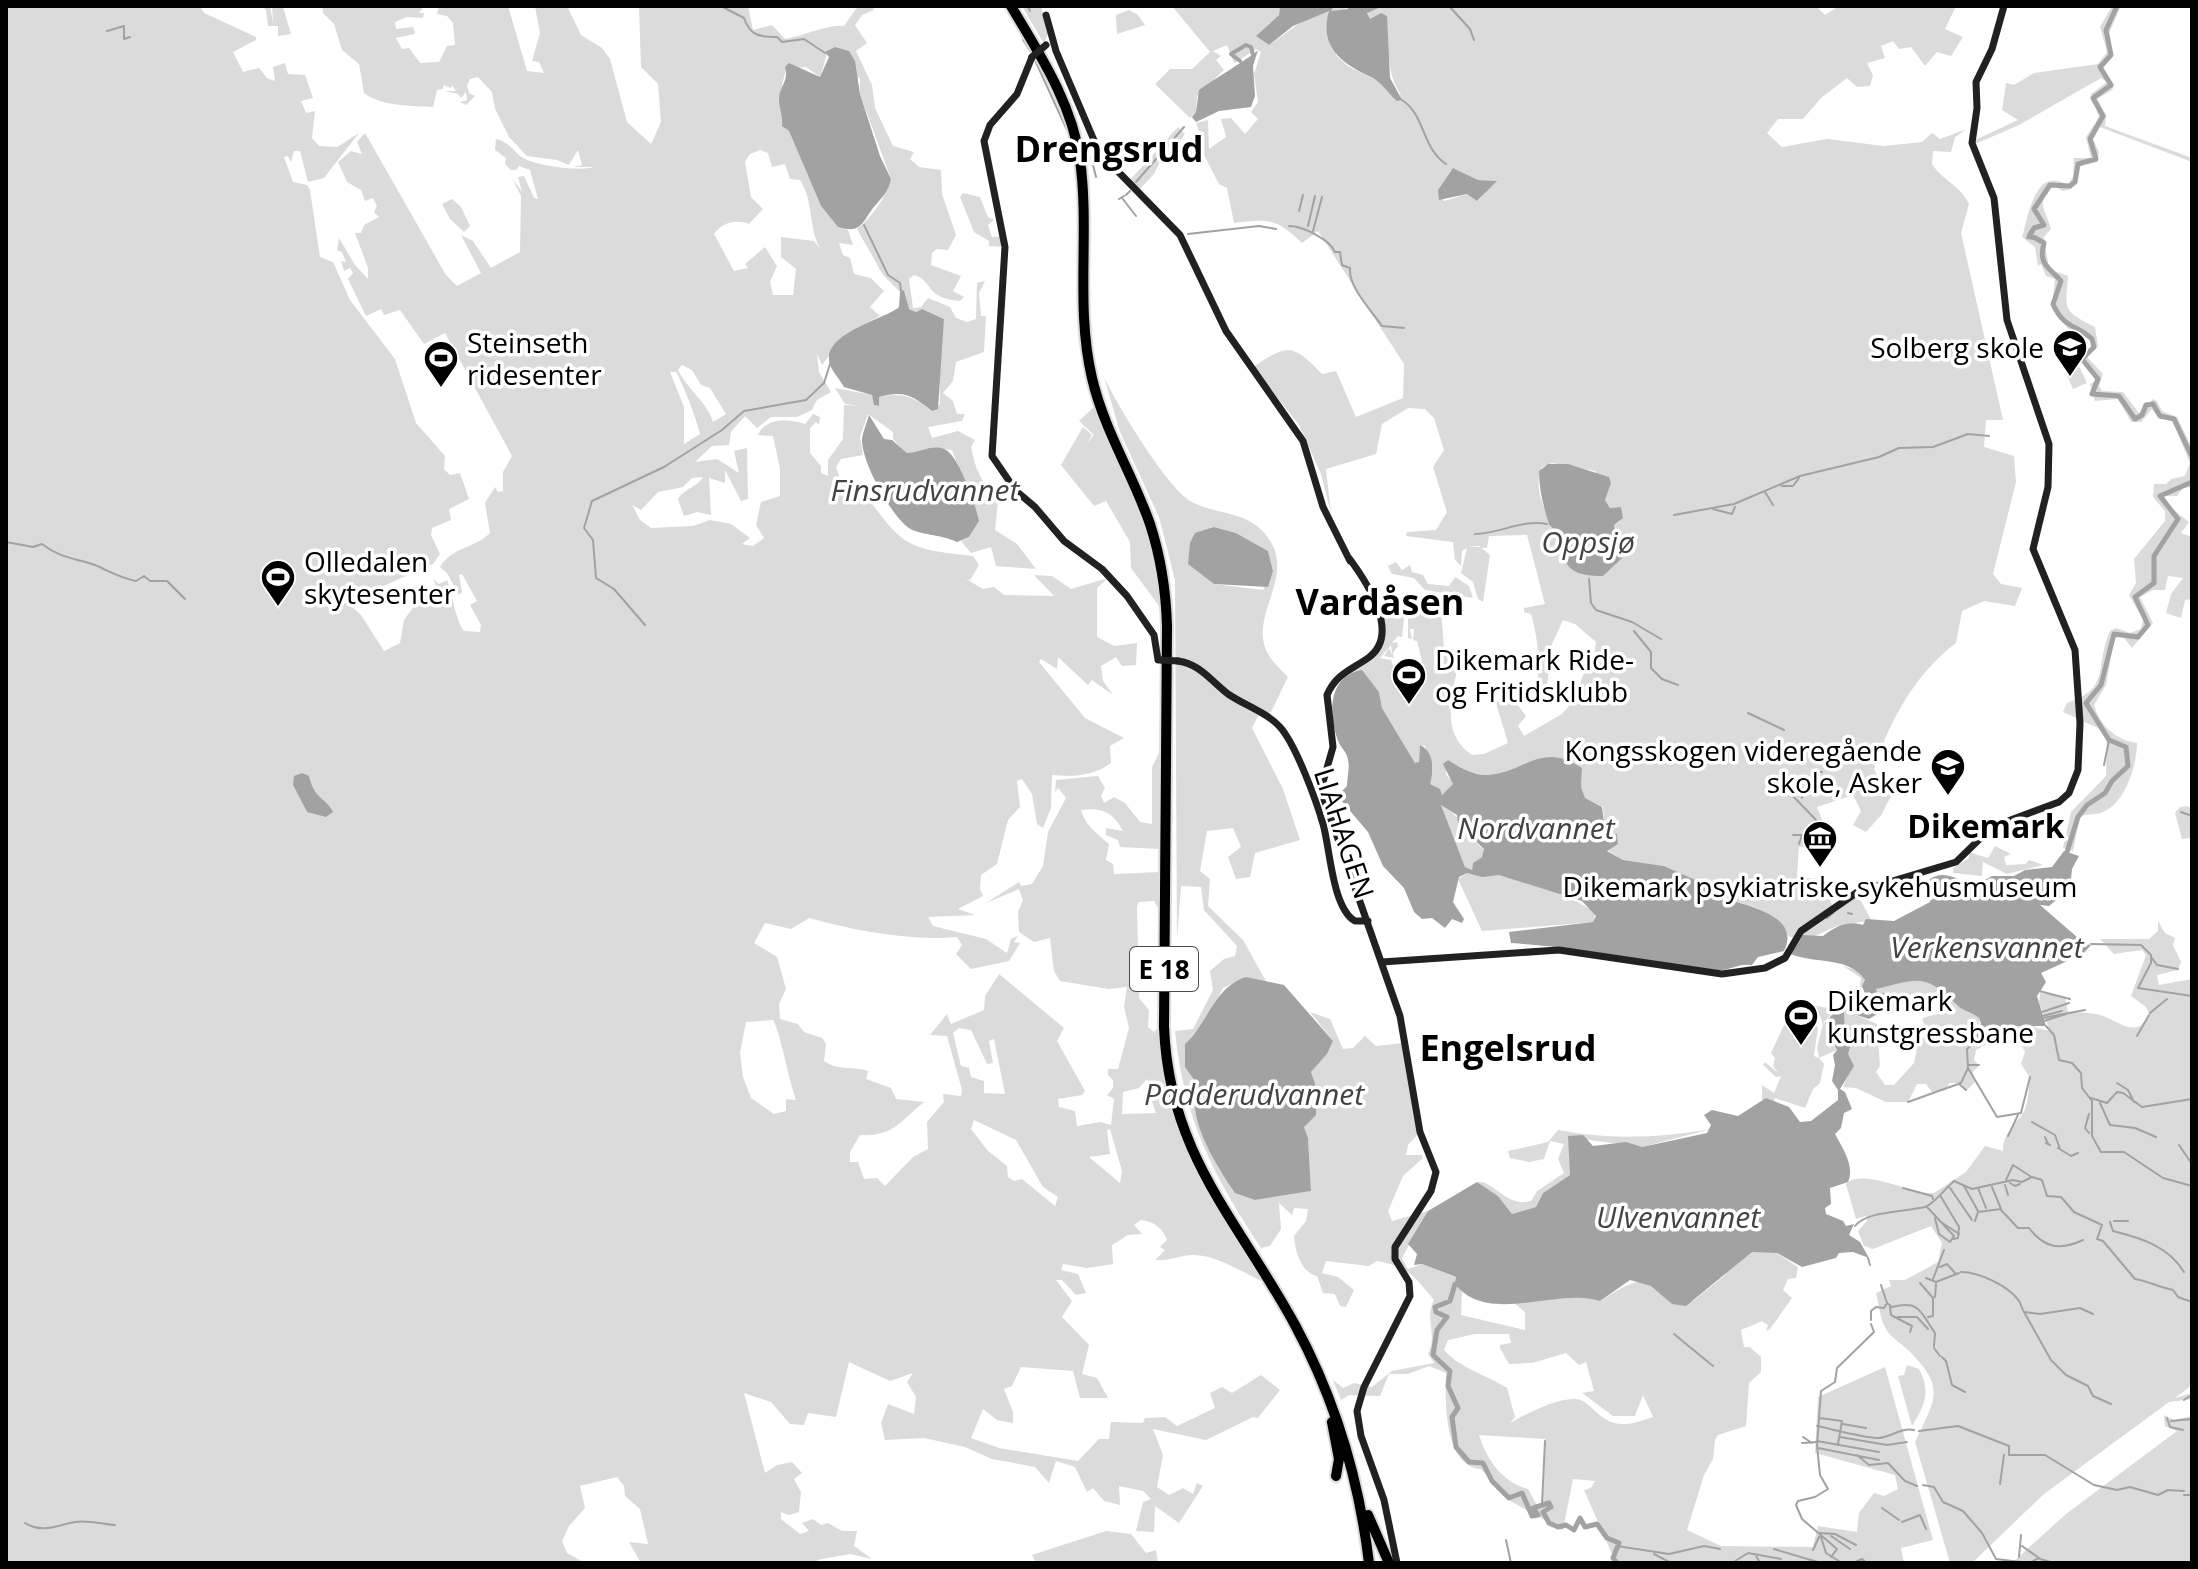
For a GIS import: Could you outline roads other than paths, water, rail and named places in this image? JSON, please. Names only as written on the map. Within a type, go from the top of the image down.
[{"type":"highway","name":"E 18","points":[[1011,6],[1055,81],[1072,125],[1082,174],[1084,329],[1092,378],[1109,429],[1150,523],[1163,578],[1167,626],[1164,1027],[1173,1095],[1199,1168],[1284,1305],[1319,1374],[1386,1562]]},
{"type":"highway","name":"E 18","points":[[1018,6],[1059,79],[1081,138],[1088,186],[1089,313],[1094,359],[1107,411],[1155,522],[1168,577],[1172,637],[1170,1027],[1178,1094],[1205,1166],[1317,1355],[1347,1433],[1368,1515],[1386,1562]]},
{"type":"highway","name":"E 18","points":[[1319,1374],[1338,1449],[1336,1476]]},
{"type":"main road","points":[[1043,6],[1050,43],[1099,152],[1113,170],[1162,216],[1186,247],[1226,331],[1303,441],[1323,507],[1376,614],[1380,639],[1369,657],[1341,674],[1330,688],[1326,702],[1333,747],[1323,796],[1402,1023],[1419,1124],[1436,1177],[1431,1191],[1395,1244],[1395,1259],[1409,1282],[1411,1293],[1358,1404],[1359,1430],[1384,1500],[1391,1533],[1386,1562]]},
{"type":"main road","points":[[1383,964],[1559,950],[1726,975],[1762,969],[1781,962],[1797,934],[1840,902],[1873,885],[1956,862],[1975,840],[1992,827],[2065,797],[2076,776],[2080,723],[2074,645],[2034,554],[2048,487],[2049,444],[2007,320],[2002,248],[1994,198],[1972,143],[1977,108],[1976,82],[1992,49],[2004,6]]},
{"type":"main road","name":"LIAHAGEN","points":[[1050,43],[1032,57],[1017,94],[987,130],[985,154],[1005,247],[991,453],[1016,491],[1035,507],[1064,541],[1102,569],[1127,596],[1154,635],[1160,660],[1196,666],[1228,694],[1282,730],[1315,801],[1325,832],[1327,858],[1346,913],[1355,921],[1368,921]]},
{"type":"water","points":[[1280,6],[1334,6],[1331,11],[1348,9],[1347,6],[1383,6],[1367,13],[1370,19],[1381,13],[1387,16],[1390,78],[1402,100],[1397,101],[1376,80],[1336,54],[1327,35],[1329,11],[1293,26],[1269,45],[1256,36],[1279,15]]},
{"type":"water","points":[[835,47],[849,51],[855,61],[860,94],[880,156],[891,179],[863,222],[852,229],[838,227],[821,206],[789,131],[782,126],[779,102],[786,76],[785,67],[789,63],[820,77],[829,57],[825,52]]},
{"type":"water","points":[[1258,50],[1253,66],[1255,96],[1251,107],[1219,111],[1196,122],[1192,117],[1196,112],[1199,90]]},
{"type":"water","points":[[1453,168],[1478,180],[1497,181],[1477,201],[1467,194],[1439,200],[1438,190]]},
{"type":"water","points":[[904,290],[909,309],[916,312],[922,309],[944,319],[938,409],[932,411],[901,394],[879,397],[879,406],[874,405],[872,395],[844,387],[830,365],[829,354],[834,344],[855,329],[899,307],[900,292]]},
{"type":"water","name":"Finsrudvannet","points":[[869,415],[884,439],[892,440],[907,453],[944,449],[955,460],[966,481],[979,521],[969,537],[957,542],[918,532],[902,522],[886,500],[866,460],[862,439]]},
{"type":"water","name":"Oppsjø","points":[[1548,464],[1568,464],[1609,477],[1611,483],[1605,500],[1610,508],[1621,507],[1623,518],[1614,525],[1622,558],[1603,576],[1575,572],[1566,562],[1557,534],[1549,523],[1542,496],[1539,471]]},
{"type":"water","points":[[1214,527],[1236,533],[1268,551],[1273,571],[1268,587],[1214,584],[1188,564],[1190,543],[1195,533]]},
{"type":"water","name":"Nordvannet","points":[[1362,670],[1379,692],[1382,708],[1415,763],[1419,762],[1420,745],[1425,748],[1432,767],[1430,784],[1440,789],[1442,795],[1453,784],[1443,764],[1448,760],[1472,773],[1488,775],[1544,758],[1568,760],[1582,768],[1581,787],[1585,798],[1602,807],[1605,830],[1617,834],[1618,844],[1607,851],[1623,860],[1664,866],[1709,886],[1713,895],[1765,912],[1785,927],[1787,938],[1784,951],[1758,957],[1752,965],[1720,970],[1511,943],[1509,932],[1593,922],[1596,916],[1582,901],[1499,875],[1482,877],[1467,873],[1459,877],[1453,902],[1464,919],[1462,923],[1452,919],[1445,928],[1432,918],[1422,919],[1414,912],[1404,888],[1383,866],[1368,832],[1340,799],[1340,793],[1347,786],[1349,763],[1335,732],[1332,710],[1336,689],[1351,674]],"holes":[[[1441,805],[1457,815],[1458,824],[1484,849],[1482,857],[1473,863],[1472,870],[1465,867]]]},
{"type":"water","points":[[302,773],[309,776],[314,790],[333,812],[326,817],[307,812],[293,785],[294,776]]},
{"type":"water","name":"Ulvenvannet","points":[[2064,851],[2079,856],[2072,869],[2070,889],[2049,906],[2040,905],[2085,944],[2091,945],[2083,954],[2041,973],[2046,982],[2037,996],[2046,1026],[2007,1026],[1976,1042],[1974,1037],[1981,1024],[1979,1018],[1959,1007],[1937,987],[1920,981],[1876,989],[1877,993],[1891,993],[1891,999],[1899,1005],[1894,1013],[1879,1013],[1869,1019],[1844,1011],[1845,1030],[1852,1040],[1848,1054],[1854,1066],[1840,1089],[1845,1092],[1852,1109],[1844,1113],[1841,1128],[1835,1134],[1847,1158],[1850,1176],[1848,1182],[1830,1188],[1831,1204],[1825,1208],[1826,1214],[1843,1221],[1846,1226],[1854,1224],[1849,1235],[1860,1242],[1869,1258],[1853,1252],[1839,1253],[1836,1258],[1802,1267],[1777,1253],[1752,1252],[1686,1306],[1672,1304],[1651,1286],[1630,1280],[1600,1301],[1564,1298],[1524,1303],[1486,1302],[1469,1296],[1455,1284],[1456,1277],[1422,1264],[1414,1265],[1417,1254],[1408,1244],[1428,1211],[1477,1182],[1498,1196],[1512,1214],[1536,1207],[1543,1193],[1570,1175],[1568,1136],[1583,1135],[1593,1146],[1626,1142],[1642,1147],[1707,1133],[1711,1125],[1704,1115],[1712,1110],[1738,1116],[1766,1098],[1789,1107],[1800,1122],[1811,1121],[1838,1100],[1838,1090],[1832,1081],[1833,1055],[1837,1050],[1825,1023],[1842,1003],[1866,1010],[1871,1008],[1862,986],[1865,980],[1858,972],[1841,964],[1791,954],[1803,935],[1823,936],[1842,925],[1863,925],[1866,919],[1894,921],[1930,902],[1930,879],[1935,876],[1952,876],[1974,886],[1992,876],[2014,876],[2025,870],[2052,867]]},
{"type":"water","name":"Padderudvannet","points":[[1246,977],[1284,985],[1333,1041],[1327,1054],[1311,1072],[1317,1089],[1316,1115],[1304,1127],[1308,1138],[1311,1191],[1255,1200],[1235,1193],[1211,1154],[1199,1125],[1195,1111],[1195,1081],[1185,1067],[1185,1044],[1226,989]]},
{"type":"waterway","points":[[721,6],[744,18],[749,29],[756,34],[777,37],[782,42],[804,39],[825,53]]},
{"type":"waterway","points":[[1028,6],[1030,11]]},
{"type":"waterway","points":[[1449,6],[1470,29],[1474,40]]},
{"type":"waterway","points":[[2117,6],[2106,30],[2111,55],[2100,67],[2111,85],[2093,98],[2103,116],[2090,139],[2096,159],[2078,164],[2075,182],[2070,186],[2050,185],[2034,209],[2044,225],[2034,228],[2030,235],[2044,243],[2044,261],[2061,281],[2053,304],[2057,312],[2066,322],[2092,339],[2094,347],[2082,359],[2098,379],[2092,394],[2119,396],[2135,419],[2142,415],[2146,405],[2153,404],[2160,416],[2174,419],[2192,457]]},
{"type":"waterway","points":[[107,31],[124,26],[124,39],[130,37]]},
{"type":"waterway","points":[[1023,40],[1031,52]]},
{"type":"waterway","points":[[1240,61],[1231,54],[1246,45],[1251,47],[1253,55]]},
{"type":"waterway","points":[[1034,58],[1067,130]]},
{"type":"waterway","points":[[1402,100],[1415,114],[1432,149],[1446,164]]},
{"type":"waterway","points":[[1136,182],[1184,127]]},
{"type":"waterway","points":[[1091,157],[1096,177]]},
{"type":"waterway","points":[[1126,195],[1130,191]]},
{"type":"waterway","points":[[1299,211],[1303,195]]},
{"type":"waterway","points":[[1119,199],[1124,196]]},
{"type":"waterway","points":[[1308,226],[1315,196]]},
{"type":"waterway","points":[[1313,231],[1322,197]]},
{"type":"waterway","points":[[1122,198],[1136,216]]},
{"type":"waterway","points":[[864,225],[888,275],[900,283],[901,291]]},
{"type":"waterway","points":[[1188,234],[1259,226],[1276,229]]},
{"type":"waterway","points":[[1289,226],[1316,235],[1335,252],[1340,252],[1342,265],[1350,268],[1357,291],[1382,326],[1404,328]]},
{"type":"waterway","points":[[2030,231],[2027,238],[2034,239]]},
{"type":"waterway","points":[[645,625],[614,589],[596,578],[593,540],[584,528],[592,501],[664,467],[722,430],[744,411],[806,400],[824,383],[830,364]]},
{"type":"waterway","points":[[1674,515],[1734,504],[1800,476],[1879,457],[1899,448],[1933,447],[1968,434],[1989,436]]},
{"type":"waterway","points":[[1782,486],[1793,486],[1799,478]]},
{"type":"waterway","points":[[2067,852],[2078,817],[2087,805],[2105,793],[2112,781],[2128,766],[2126,747],[2109,740],[2086,703],[2101,685],[2114,634],[2138,637],[2148,625],[2135,597],[2154,583],[2154,556],[2178,519],[2160,496],[2192,482]]},
{"type":"waterway","points":[[1765,492],[1773,505]]},
{"type":"waterway","points":[[1713,509],[1732,514],[1735,507]]},
{"type":"waterway","points":[[1475,534],[1529,523],[1547,524]]},
{"type":"waterway","points":[[6,542],[33,547],[42,544],[61,555],[130,580],[136,581],[144,576],[150,581],[167,581],[185,599]]},
{"type":"waterway","points":[[1589,579],[1591,603],[1596,610],[1632,622],[1661,639]]},
{"type":"waterway","points":[[1634,631],[1651,652],[1651,668],[1662,679],[1678,685]]},
{"type":"waterway","points":[[1748,713],[1784,730]]},
{"type":"waterway","points":[[2104,765],[2109,740]]},
{"type":"waterway","points":[[1802,798],[1803,793],[1814,788],[1817,772],[1822,772]]},
{"type":"waterway","points":[[1790,793],[1816,820],[1820,837]]},
{"type":"waterway","points":[[2181,812],[2192,816]]},
{"type":"waterway","points":[[1793,835],[1802,835],[1799,844]]},
{"type":"waterway","points":[[1827,918],[1833,913]]},
{"type":"waterway","points":[[1848,913],[1852,914]]},
{"type":"waterway","name":"Verkensvannet","points":[[2091,944],[2141,945],[2151,955],[2151,963],[2138,988],[2192,996]]},
{"type":"waterway","points":[[2151,957],[2157,965],[2178,969]]},
{"type":"waterway","points":[[2039,991],[2070,999]]},
{"type":"waterway","points":[[2150,1013],[2167,999]]},
{"type":"waterway","points":[[2042,1012],[2069,1003]]},
{"type":"waterway","points":[[2043,1018],[2085,1010]]},
{"type":"waterway","points":[[2042,1016],[2062,1011]]},
{"type":"waterway","points":[[2044,1021],[2066,1014]]},
{"type":"waterway","points":[[2137,1036],[2149,1015]]},
{"type":"waterway","points":[[1845,1030],[1858,1026],[1871,1040],[1880,1040]]},
{"type":"waterway","points":[[2046,1026],[2054,1035],[2059,1060],[2072,1063],[2081,1073],[2082,1088],[2092,1101],[2092,1136],[2101,1152],[2124,1152],[2163,1178],[2192,1186]]},
{"type":"waterway","points":[[1852,1040],[1867,1039]]},
{"type":"waterway","points":[[1908,1102],[1961,1083],[1968,1068],[1967,1049],[1976,1041]]},
{"type":"waterway","points":[[1968,1065],[1979,1065]]},
{"type":"waterway","points":[[1968,1068],[1997,1117],[2021,1113],[2030,1077]]},
{"type":"waterway","points":[[2117,1083],[2128,1090],[2134,1102]]},
{"type":"waterway","points":[[1959,1084],[1966,1090]]},
{"type":"waterway","points":[[2091,1098],[2107,1103],[2117,1092],[2123,1093],[2142,1107],[2192,1099]]},
{"type":"waterway","points":[[2100,1103],[2110,1125],[2135,1128],[2156,1137]]},
{"type":"waterway","points":[[2089,1114],[2085,1128],[2089,1133]]},
{"type":"waterway","points":[[2008,1136],[2018,1115]]},
{"type":"waterway","points":[[2032,1122],[2055,1135],[2060,1149]]},
{"type":"waterway","points":[[2045,1137],[2048,1144]]},
{"type":"waterway","points":[[2046,1143],[2050,1145]]},
{"type":"waterway","points":[[2179,1145],[2192,1164]]},
{"type":"waterway","points":[[2058,1148],[2071,1156],[2078,1153]]},
{"type":"waterway","points":[[2006,1180],[2013,1165],[2030,1176]]},
{"type":"waterway","points":[[1855,1226],[1868,1217],[1925,1207],[1954,1181],[1972,1189],[2013,1180],[2022,1182],[2032,1177],[2042,1180],[2047,1196],[2061,1197],[2074,1212],[2102,1225],[2097,1239],[2103,1241],[2135,1279],[2173,1290],[2178,1297],[2192,1302]]},
{"type":"waterway","points":[[2010,1183],[2015,1186],[2020,1184]]},
{"type":"waterway","points":[[2005,1185],[2008,1195]]},
{"type":"waterway","points":[[1964,1186],[1978,1211]]},
{"type":"waterway","points":[[1975,1221],[1978,1212],[2001,1209],[1992,1187]]},
{"type":"waterway","points":[[1903,1188],[1932,1196],[1933,1199]]},
{"type":"waterway","points":[[1950,1188],[1972,1220]]},
{"type":"waterway","points":[[1978,1188],[1986,1208]]},
{"type":"waterway","points":[[1940,1195],[1959,1227],[1958,1238],[1953,1239]]},
{"type":"waterway","points":[[1927,1207],[1954,1236],[1950,1242],[1939,1234],[1935,1218]]},
{"type":"waterway","points":[[2000,1209],[2018,1228],[2029,1228],[2045,1243],[2066,1246],[2083,1240]]},
{"type":"waterway","points":[[2114,1221],[2128,1221]]},
{"type":"waterway","points":[[1941,1222],[1959,1234]]},
{"type":"waterway","points":[[2110,1222],[2113,1231],[2162,1249],[2184,1272]]},
{"type":"waterway","points":[[1933,1279],[1944,1250]]},
{"type":"waterway","points":[[1868,1258],[1870,1265]]},
{"type":"waterway","points":[[1940,1267],[1947,1264],[1955,1273]]},
{"type":"waterway","points":[[1961,1272],[1976,1274],[2001,1285],[2020,1302],[2024,1312],[2040,1314],[2080,1308],[2093,1314]]},
{"type":"waterway","points":[[1926,1278],[1936,1282],[1959,1273]]},
{"type":"waterway","points":[[1920,1283],[1933,1298],[1933,1316],[1928,1317]]},
{"type":"waterway","points":[[1455,1284],[1450,1301],[1435,1307],[1436,1312],[1447,1317],[1437,1330],[1433,1355],[1450,1371],[1448,1386],[1458,1408],[1452,1417],[1456,1447],[1469,1462],[1483,1463],[1492,1481],[1509,1498],[1522,1493],[1532,1516],[1538,1515],[1533,1508],[1549,1503],[1551,1507],[1543,1512],[1549,1523],[1558,1527],[1566,1525],[1574,1530],[1580,1518],[1585,1527],[1597,1524],[1607,1538],[1619,1543],[1613,1558],[1617,1563]]},
{"type":"waterway","points":[[1935,1297],[1936,1284]]},
{"type":"waterway","points":[[1871,1320],[1871,1311],[1876,1307],[1884,1308],[1887,1303],[1881,1285]]},
{"type":"waterway","points":[[1887,1303],[1892,1307],[1909,1305],[1919,1310],[1935,1333],[1934,1346]]},
{"type":"waterway","points":[[1890,1307],[1891,1315],[1912,1326],[1910,1332]]},
{"type":"waterway","points":[[2024,1312],[2051,1360],[2066,1375],[2088,1386],[2093,1396],[2111,1404]]},
{"type":"waterway","points":[[1898,1317],[1917,1317],[1928,1329]]},
{"type":"waterway","points":[[1831,1557],[1837,1549],[1802,1519],[1796,1505],[1798,1501],[1815,1497],[1828,1489],[1820,1475],[1817,1446],[1821,1391],[1835,1382],[1837,1368],[1874,1332],[1871,1324]]},
{"type":"waterway","points":[[1674,1334],[1713,1366]]},
{"type":"waterway","points":[[1934,1348],[1940,1356]]},
{"type":"waterway","points":[[1942,1357],[1946,1361],[1952,1385],[1965,1392]]},
{"type":"waterway","points":[[2184,1400],[2192,1395]]},
{"type":"waterway","points":[[1819,1418],[1842,1421],[1838,1444]]},
{"type":"waterway","points":[[2167,1418],[2170,1427],[2183,1430]]},
{"type":"waterway","points":[[2171,1421],[2192,1419]]},
{"type":"waterway","points":[[1843,1424],[1866,1428]]},
{"type":"waterway","points":[[1817,1426],[1879,1438],[1914,1430]]},
{"type":"waterway","points":[[1919,1431],[1958,1426],[2009,1446],[2009,1455],[2045,1455],[2094,1485],[2117,1490],[2130,1487],[2158,1495],[2168,1490],[2184,1491]]},
{"type":"waterway","points":[[1803,1437],[1812,1443]]},
{"type":"waterway","points":[[1840,1437],[1887,1445],[1907,1442]]},
{"type":"waterway","points":[[1542,1505],[1545,1441]]},
{"type":"waterway","points":[[1817,1441],[1879,1452]]},
{"type":"waterway","points":[[1802,1443],[1816,1442]]},
{"type":"waterway","points":[[1818,1448],[1879,1460]]},
{"type":"waterway","points":[[1857,1455],[1869,1465],[1888,1463],[1905,1481],[1917,1486]]},
{"type":"waterway","points":[[2000,1484],[2004,1455]]},
{"type":"waterway","points":[[1923,1485],[1934,1487],[1943,1502],[1963,1511],[1982,1533],[1996,1559],[2029,1563],[2039,1558],[2022,1546]]},
{"type":"waterway","points":[[2184,1495],[2192,1495]]},
{"type":"waterway","points":[[1882,1508],[1899,1520]]},
{"type":"waterway","points":[[1902,1522],[1920,1515],[1926,1529]]},
{"type":"waterway","points":[[25,1523],[37,1528],[80,1522],[115,1525]]},
{"type":"waterway","points":[[1820,1533],[1835,1534],[1856,1545]]},
{"type":"waterway","points":[[1820,1534],[1826,1553],[1842,1563]]},
{"type":"waterway","points":[[2019,1557],[2021,1535]]},
{"type":"waterway","points":[[1831,1536],[1850,1549]]},
{"type":"waterway","points":[[1813,1550],[1819,1537]]},
{"type":"waterway","points":[[1506,1540],[1511,1563]]},
{"type":"waterway","points":[[1617,1546],[1669,1554],[1704,1546],[1720,1549]]},
{"type":"waterway","points":[[1774,1549],[1821,1563]]},
{"type":"waterway","points":[[1732,1563],[1748,1553],[1781,1559]]},
{"type":"waterway","points":[[1654,1554],[1671,1563]]},
{"type":"waterway","points":[[1755,1554],[1760,1563]]},
{"type":"waterway","points":[[1853,1563],[1862,1559],[1867,1563]]},
{"type":"waterway","points":[[2040,1559],[2054,1563]]},
{"type":"place","name":"Solberg skole","points":[[2070,378]]},
{"type":"place","name":"Steinseth ridesenter","points":[[441,389]]},
{"type":"place","name":"Olledalen skytesenter","points":[[278,608]]},
{"type":"place","name":"Dikemark Ride- og Fritidsklubb","points":[[1409,706]]},
{"type":"place","name":"Kongsskogen videregående skole, Asker","points":[[1948,797]]},
{"type":"place","name":"Dikemark psykiatriske sykehusmuseum","points":[[1820,869]]},
{"type":"place","name":"Dikemark kunstgressbane","points":[[1801,1047]]},
{"type":"district","name":"Drengsrud","points":[[1109,148]]},
{"type":"district","name":"Vardåsen","points":[[1380,601]]},
{"type":"district","name":"Dikemark","points":[[1986,825]]},
{"type":"district","name":"Engelsrud","points":[[1508,1047]]}]
